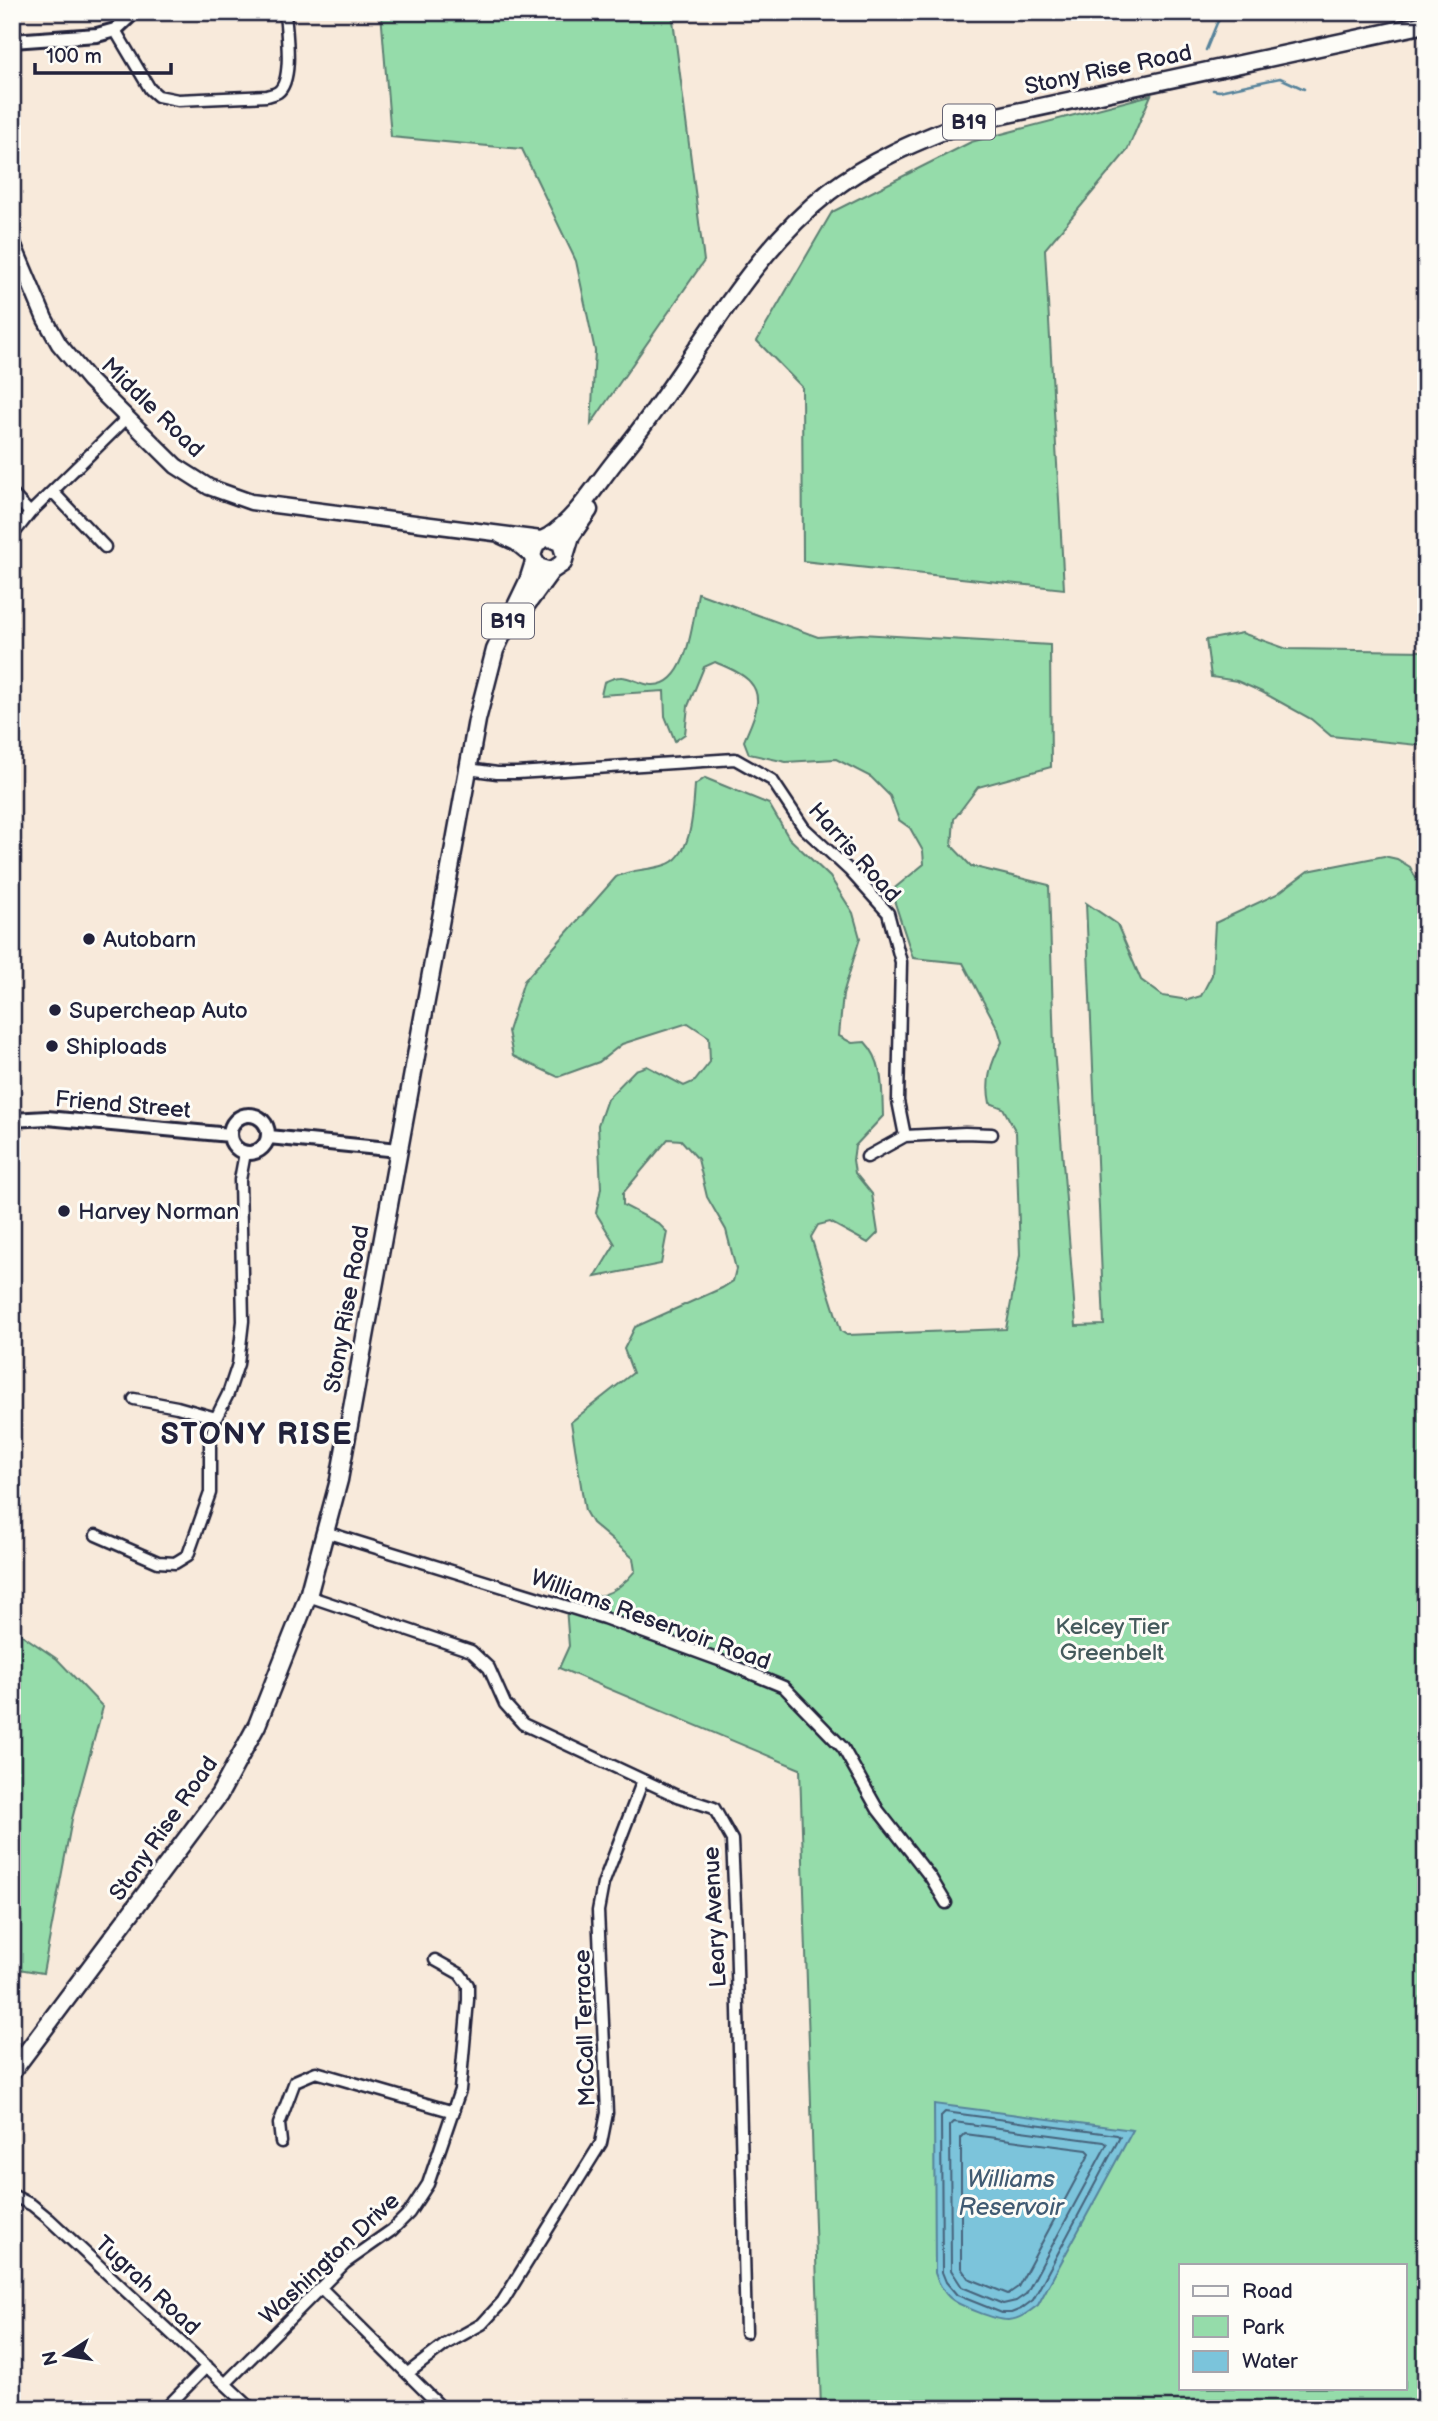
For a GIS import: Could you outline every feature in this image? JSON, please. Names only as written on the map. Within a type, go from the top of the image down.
[{"type":"main road","name":"Stony Rise Road","points":[[545,538],[560,529],[579,509],[637,434],[745,283],[785,233],[828,193],[874,163],[912,143],[961,124],[1426,24]]},
{"type":"main road","name":"Middle Road","points":[[12,242],[59,344],[89,380],[176,467],[209,487],[251,502],[500,535],[545,538]]},
{"type":"main road","name":"Stony Rise Road","points":[[565,556],[571,536],[637,434]]},
{"type":"main road","name":"Middle Road","points":[[500,535],[516,543],[533,559]]},
{"type":"main road","points":[[545,538],[561,543],[565,556]]},
{"type":"main road","name":"B19","points":[[533,559],[536,543],[545,538]]},
{"type":"main road","name":"B19","points":[[551,571],[562,563],[565,556]]},
{"type":"main road","name":"Stony Rise Road","points":[[12,2072],[219,1795],[257,1725],[308,1596],[339,1480],[486,680],[495,650],[528,581],[533,559]]},
{"type":"main road","points":[[533,559],[538,567],[551,571]]},
{"type":"main road","name":"Stony Rise Road","points":[[486,680],[536,589],[551,571]]},
{"type":"street","points":[[12,41],[97,36],[116,30],[134,12]]},
{"type":"street","points":[[116,30],[150,89],[158,96],[178,100],[267,96],[278,92],[288,73],[285,12]]},
{"type":"street","points":[[12,536],[30,513],[127,418]]},
{"type":"street","points":[[53,492],[105,547]]},
{"type":"street","points":[[12,494],[30,513]]},
{"type":"street","name":"Harris Road","points":[[468,769],[517,773],[735,759],[772,780],[804,828],[849,870],[887,913],[901,962],[898,1101],[905,1136]]},
{"type":"street","points":[[251,1115],[257,1116],[266,1125],[268,1137],[263,1148],[257,1152],[245,1153],[234,1147],[230,1135],[239,1118],[251,1115]]},
{"type":"street","name":"Friend Street","points":[[12,1120],[47,1118],[230,1135]]},
{"type":"street","points":[[12,1120],[12,1128]]},
{"type":"street","points":[[867,1157],[905,1136],[965,1133],[992,1135]]},
{"type":"street","points":[[268,1137],[398,1150]]},
{"type":"street","points":[[96,1535],[158,1562],[176,1563],[188,1555],[210,1493],[211,1442],[216,1418],[228,1394],[237,1364],[243,1321],[240,1180],[245,1153]]},
{"type":"street","points":[[134,1399],[216,1418]]},
{"type":"street","name":"Williams Reservoir Road","points":[[325,1532],[604,1618],[784,1687],[843,1748],[878,1810],[927,1873],[946,1903]]},
{"type":"street","name":"Leary Avenue","points":[[308,1596],[471,1651],[489,1668],[505,1704],[523,1724],[677,1796],[714,1808],[732,1840],[746,2332]]},
{"type":"street","name":"McCall Terrace","points":[[408,2372],[446,2344],[482,2324],[503,2301],[601,2143],[607,2113],[598,1911],[603,1884],[643,1780]]},
{"type":"street","name":"Washington Drive","points":[[226,2383],[345,2263],[392,2230],[409,2213],[428,2185],[460,2090],[468,2000],[468,1985],[460,1974],[435,1960]]},
{"type":"street","points":[[281,2142],[279,2124],[295,2081],[316,2071],[454,2112]]},
{"type":"street","name":"Tugrah Road","points":[[12,2195],[32,2205],[49,2219],[253,2409]]},
{"type":"street","points":[[321,2288],[443,2409]]},
{"type":"street","points":[[165,2409],[207,2366]]},
{"type":"green space","points":[[381,12],[672,12],[704,261],[591,424],[595,351],[576,261],[522,149],[391,137]]},
{"type":"green space","points":[[1151,95],[1127,151],[1045,249],[1064,589],[803,561],[802,387],[757,341],[832,212],[971,142]]},
{"type":"green space","name":"Kelcey Tier Greenbelt","points":[[698,593],[818,637],[861,634],[1050,645],[1051,767],[978,787],[954,819],[952,846],[971,866],[1049,885],[1054,1049],[1076,1326],[1104,1325],[1086,903],[1117,924],[1141,980],[1163,996],[1188,1000],[1201,996],[1212,975],[1215,923],[1277,894],[1308,871],[1384,856],[1397,859],[1410,867],[1426,897],[1426,2409],[821,2409],[800,1769],[559,1668],[569,1646],[566,1607],[579,1599],[612,1591],[635,1571],[633,1558],[592,1523],[585,1511],[571,1422],[633,1373],[624,1349],[635,1327],[722,1288],[733,1281],[736,1269],[726,1230],[707,1197],[698,1159],[681,1140],[668,1139],[623,1193],[623,1205],[658,1223],[667,1232],[661,1264],[595,1277],[615,1244],[596,1213],[601,1188],[598,1125],[607,1099],[635,1070],[647,1066],[684,1086],[695,1081],[710,1062],[709,1037],[688,1023],[622,1044],[599,1062],[558,1077],[513,1056],[508,1031],[524,981],[616,877],[665,865],[681,852],[690,831],[695,785],[705,778],[769,804],[789,838],[830,877],[853,913],[860,938],[843,994],[839,1036],[852,1043],[865,1042],[876,1058],[881,1076],[883,1116],[855,1146],[853,1160],[855,1173],[872,1194],[878,1233],[868,1243],[830,1222],[818,1225],[811,1237],[841,1331],[847,1335],[1006,1329],[1020,1255],[1016,1132],[1003,1108],[990,1103],[990,1072],[1002,1042],[998,1029],[963,963],[913,958],[891,891],[924,864],[923,851],[910,828],[899,820],[890,796],[871,777],[836,759],[786,762],[749,754],[744,741],[756,711],[755,689],[743,676],[715,662],[704,667],[688,706],[685,734],[675,741],[665,716],[664,691],[601,695],[604,682],[616,678],[624,677],[652,685],[664,683],[674,675],[681,664],[691,635]]},
{"type":"green space","points":[[1242,633],[1287,649],[1426,651],[1426,746],[1331,736],[1311,719],[1262,692],[1237,681],[1211,677],[1206,640]]},
{"type":"green space","points":[[12,1628],[57,1659],[103,1707],[72,1819],[43,1973],[12,1968]]},
{"type":"water","name":"Williams Reservoir","points":[[934,2104],[1133,2130],[1038,2305],[1017,2318],[996,2318],[960,2304],[940,2286],[936,2276]]},
{"type":"waterway","points":[[1206,50],[1224,12]]},
{"type":"waterway","points":[[1213,90],[1280,78],[1304,89]]},
{"type":"place","name":"Autobarn","points":[[89,939]]},
{"type":"place","name":"Supercheap Auto","points":[[55,1010]]},
{"type":"place","name":"Shiploads","points":[[52,1046]]},
{"type":"place","name":"Harvey Norman","points":[[64,1211]]},
{"type":"district","name":"STONY RISE","points":[[257,1434]]}]
